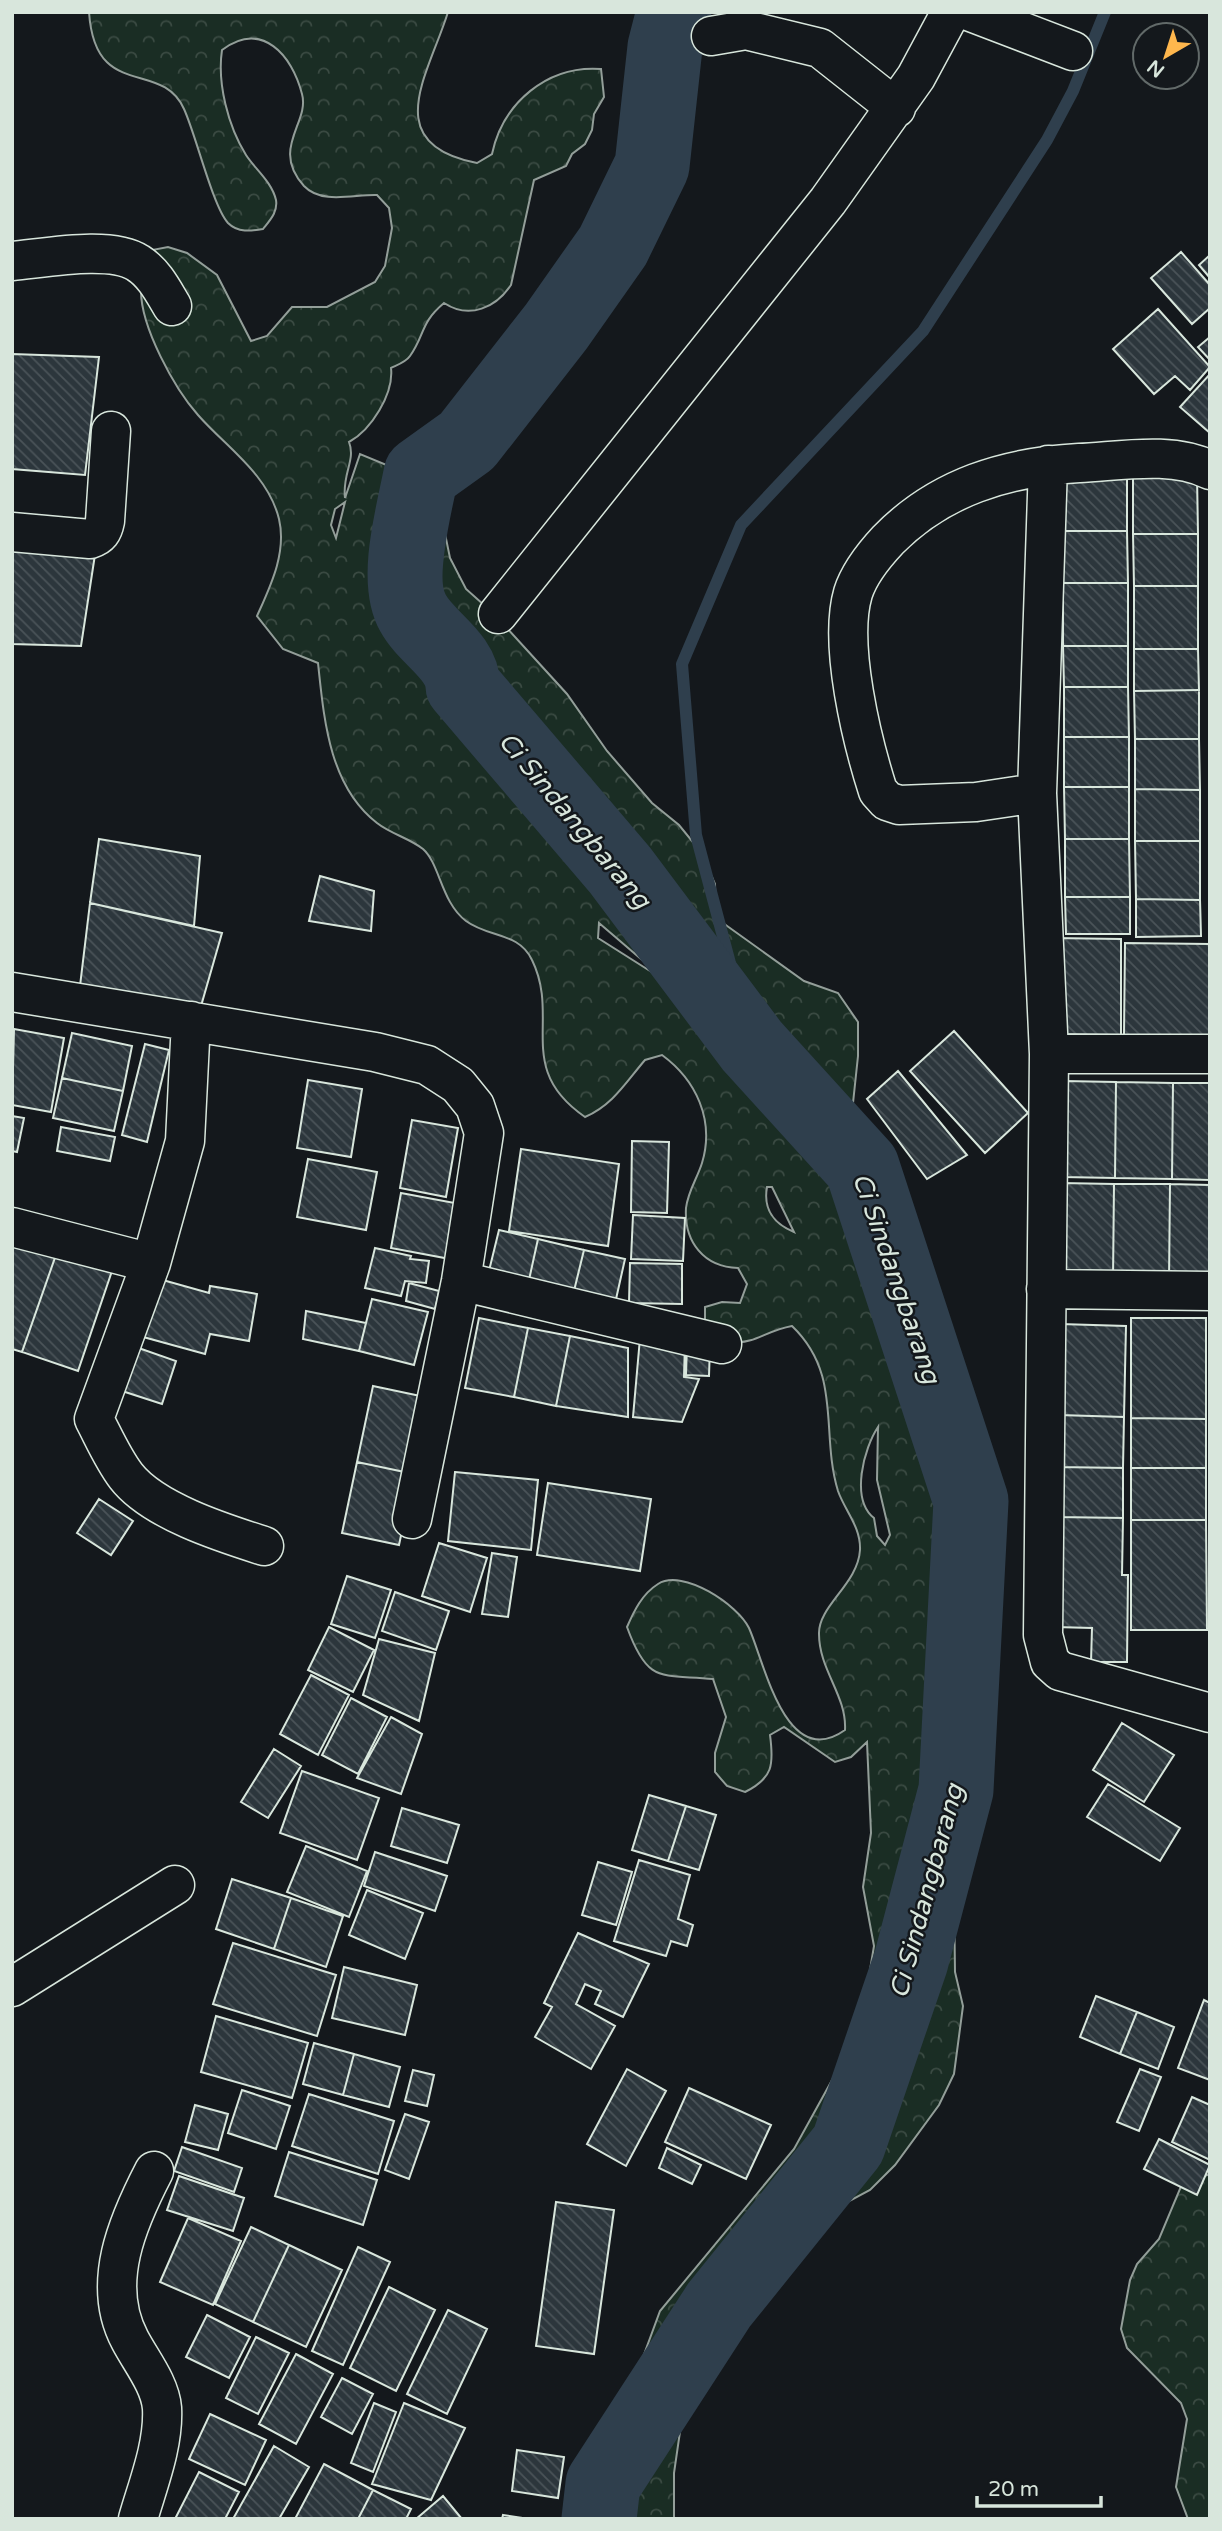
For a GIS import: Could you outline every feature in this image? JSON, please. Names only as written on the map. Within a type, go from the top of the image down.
[{"type":"street","points":[[498,614],[828,201],[896,108],[951,12]]},
{"type":"street","points":[[971,12],[1073,51]]},
{"type":"street","points":[[711,36],[746,30],[820,48],[896,108]]},
{"type":"street","points":[[12,261],[121,255],[138,263],[154,278],[172,306]]},
{"type":"street","points":[[12,532],[90,539],[97,537],[103,530],[105,521],[111,431]]},
{"type":"street","points":[[1037,793],[976,802],[899,805],[887,801],[878,791],[871,770],[849,656],[848,629],[859,580],[880,549],[901,527],[946,495],[1016,470],[1048,465],[1175,460],[1210,470]]},
{"type":"street","points":[[1048,465],[1037,793],[1049,1054],[1043,1635],[1050,1661],[1060,1671],[1210,1713]]},
{"type":"street","points":[[12,992],[375,1052],[427,1065],[458,1086],[475,1106],[484,1133],[461,1282],[412,1519]]},
{"type":"street","points":[[191,1021],[184,1141],[151,1263],[94,1419],[126,1476],[140,1489],[172,1510],[213,1530],[264,1546]]},
{"type":"street","points":[[1049,1054],[1210,1054]]},
{"type":"street","points":[[12,1227],[151,1263]]},
{"type":"street","points":[[461,1282],[722,1344]]},
{"type":"street","points":[[1046,1289],[1210,1291]]},
{"type":"street","points":[[12,1987],[175,1885]]},
{"type":"street","points":[[138,2519],[159,2442],[162,2407],[146,2365],[129,2337],[120,2309],[118,2265],[133,2211],[154,2171]]},
{"type":"green space","points":[[89,12],[448,12],[423,82],[418,104],[419,123],[428,140],[447,154],[477,163],[492,154],[506,119],[530,91],[563,73],[601,69],[604,97],[594,114],[592,130],[585,144],[572,154],[566,166],[534,180],[511,285],[498,299],[482,309],[463,310],[444,303],[436,310],[410,356],[391,368],[389,389],[373,420],[349,442],[351,455],[345,482],[345,498],[360,454],[435,485],[450,558],[466,589],[494,614],[567,694],[607,751],[652,803],[679,825],[701,852],[715,884],[716,918],[804,981],[838,993],[858,1022],[858,1056],[851,1122],[859,1161],[910,1256],[932,1284],[952,1351],[953,1385],[937,1452],[934,1486],[969,1663],[970,1696],[951,1761],[951,1794],[960,1862],[954,1895],[955,1972],[963,2006],[954,2074],[939,2105],[895,2165],[870,2190],[838,2207],[811,2231],[746,2318],[698,2371],[684,2404],[674,2473],[674,2519],[566,2519],[589,2462],[621,2417],[660,2311],[794,2149],[847,2053],[865,2000],[874,1946],[863,1887],[871,1833],[867,1742],[851,1757],[835,1762],[784,1727],[770,1735],[772,1755],[770,1770],[766,1776],[745,1792],[727,1786],[715,1772],[715,1753],[726,1717],[713,1679],[658,1673],[642,1659],[627,1627],[643,1598],[658,1584],[669,1580],[681,1581],[709,1591],[734,1609],[749,1628],[771,1687],[793,1726],[807,1737],[825,1739],[845,1730],[842,1706],[823,1659],[819,1634],[825,1614],[853,1574],[858,1562],[860,1542],[838,1491],[830,1447],[824,1384],[808,1345],[792,1326],[740,1342],[718,1336],[705,1327],[705,1307],[722,1302],[740,1303],[747,1284],[738,1268],[726,1267],[706,1258],[688,1232],[687,1202],[702,1163],[706,1132],[700,1102],[684,1076],[662,1055],[645,1060],[604,1106],[585,1117],[564,1099],[551,1080],[545,1061],[540,982],[526,951],[511,940],[466,921],[451,904],[429,856],[423,849],[377,823],[361,808],[348,790],[332,750],[318,663],[283,649],[257,616],[272,582],[281,544],[279,519],[274,503],[266,488],[245,462],[189,403],[169,373],[153,339],[142,306],[141,291],[152,250],[168,247],[187,253],[217,275],[251,341],[267,336],[292,307],[327,307],[375,282],[385,266],[392,228],[389,208],[377,195],[329,197],[311,192],[304,186],[294,172],[290,160],[293,137],[303,105],[297,80],[291,66],[273,46],[262,40],[250,39],[222,50],[221,76],[225,104],[240,144],[274,193],[276,208],[263,229],[245,230],[232,226],[222,215],[216,202],[189,121],[174,94],[160,85],[116,69],[103,58],[94,40]],"holes":[[[345,502],[336,538],[331,525],[335,509]],[[599,923],[669,983],[598,938]],[[767,1187],[772,1187],[794,1232],[781,1225],[772,1215],[766,1195]],[[878,1427],[877,1480],[890,1535],[885,1545],[877,1536],[874,1518],[867,1509],[861,1486],[864,1460]]]},
{"type":"green space","points":[[1210,2174],[1210,2519],[1188,2519],[1176,2487],[1187,2419],[1181,2403],[1127,2348],[1121,2329],[1130,2280],[1137,2264],[1159,2239],[1182,2184]]},
{"type":"building","points":[[1181,252],[1210,285],[1210,308],[1192,324],[1151,278]]},
{"type":"building","points":[[1210,255],[1210,278],[1199,265]]},
{"type":"building","points":[[1158,309],[1210,367],[1190,390],[1175,376],[1154,394],[1113,349]]},
{"type":"building","points":[[1210,337],[1210,360],[1198,347]]},
{"type":"building","points":[[12,354],[99,357],[85,475],[12,469]]},
{"type":"building","points":[[1210,374],[1210,433],[1180,407]]},
{"type":"building","points":[[1062,474],[1127,474],[1127,531],[1063,531]]},
{"type":"building","points":[[1133,475],[1197,475],[1198,534],[1133,534]]},
{"type":"building","points":[[1063,531],[1127,531],[1128,583],[1063,583]]},
{"type":"building","points":[[1133,534],[1198,534],[1198,586],[1134,586]]},
{"type":"building","points":[[12,538],[96,548],[81,646],[12,644]]},
{"type":"building","points":[[1063,583],[1128,583],[1128,646],[1063,646]]},
{"type":"building","points":[[1134,586],[1198,586],[1198,649],[1134,649]]},
{"type":"building","points":[[1063,646],[1128,646],[1128,687],[1064,687]]},
{"type":"building","points":[[1134,649],[1198,649],[1199,690],[1134,691]]},
{"type":"building","points":[[1064,687],[1128,687],[1129,737],[1064,737]]},
{"type":"building","points":[[1199,690],[1199,739],[1135,739],[1134,691]]},
{"type":"building","points":[[1064,737],[1129,737],[1129,787],[1064,787]]},
{"type":"building","points":[[1135,739],[1199,739],[1200,790],[1135,789]]},
{"type":"building","points":[[1064,787],[1129,787],[1129,839],[1065,839]]},
{"type":"building","points":[[1135,789],[1200,790],[1200,841],[1135,841]]},
{"type":"building","points":[[99,839],[200,856],[194,926],[90,903]]},
{"type":"building","points":[[1065,839],[1129,839],[1130,897],[1065,897]]},
{"type":"building","points":[[1135,841],[1200,841],[1200,900],[1136,899]]},
{"type":"building","points":[[320,876],[374,891],[371,931],[309,921]]},
{"type":"building","points":[[1065,897],[1130,897],[1130,934],[1066,934]]},
{"type":"building","points":[[1136,899],[1200,900],[1201,936],[1136,937]]},
{"type":"building","points":[[90,903],[222,933],[201,1006],[80,986]]},
{"type":"building","points":[[1052,938],[1121,939],[1121,1035],[1051,1034]]},
{"type":"building","points":[[1125,943],[1210,944],[1210,1035],[1124,1035]]},
{"type":"building","points":[[14,1029],[64,1038],[51,1112],[12,1105]]},
{"type":"building","points":[[954,1031],[1028,1113],[985,1153],[910,1071]]},
{"type":"building","points":[[72,1033],[132,1046],[123,1091],[62,1078]]},
{"type":"building","points":[[145,1044],[169,1050],[147,1142],[122,1135]]},
{"type":"building","points":[[898,1071],[967,1155],[927,1179],[867,1099]]},
{"type":"building","points":[[62,1078],[123,1091],[114,1131],[53,1118]]},
{"type":"building","points":[[308,1080],[362,1089],[351,1157],[297,1148]]},
{"type":"building","points":[[1064,1081],[1116,1082],[1115,1178],[1063,1177]]},
{"type":"building","points":[[1116,1082],[1173,1083],[1172,1179],[1115,1178]]},
{"type":"building","points":[[1173,1083],[1210,1083],[1210,1180],[1172,1179]]},
{"type":"building","points":[[12,1116],[24,1118],[17,1152],[12,1151]]},
{"type":"building","points":[[412,1120],[458,1128],[446,1197],[400,1188]]},
{"type":"building","points":[[61,1127],[115,1137],[110,1161],[57,1151]]},
{"type":"building","points":[[632,1141],[669,1142],[667,1213],[631,1212]]},
{"type":"building","points":[[521,1149],[619,1164],[608,1246],[509,1231]]},
{"type":"building","points":[[308,1159],[377,1172],[366,1230],[297,1217]]},
{"type":"building","points":[[1061,1183],[1114,1184],[1113,1280],[1060,1279]]},
{"type":"building","points":[[1114,1184],[1170,1184],[1169,1282],[1113,1280]]},
{"type":"building","points":[[1170,1184],[1210,1185],[1210,1282],[1169,1282]]},
{"type":"building","points":[[401,1193],[460,1204],[450,1259],[391,1248]]},
{"type":"building","points":[[633,1215],[685,1218],[683,1261],[631,1259]]},
{"type":"building","points":[[499,1230],[538,1239],[527,1289],[487,1279]]},
{"type":"building","points":[[12,1233],[58,1249],[22,1352],[12,1349]]},
{"type":"building","points":[[538,1239],[584,1250],[572,1299],[527,1289]]},
{"type":"building","points":[[375,1248],[411,1256],[410,1259],[429,1261],[426,1283],[405,1281],[401,1296],[365,1288]]},
{"type":"building","points":[[58,1249],[113,1268],[78,1371],[22,1352]]},
{"type":"building","points":[[584,1250],[625,1259],[614,1308],[572,1299]]},
{"type":"building","points":[[630,1263],[682,1264],[682,1304],[629,1303]]},
{"type":"building","points":[[152,1277],[209,1293],[210,1286],[257,1294],[249,1341],[210,1334],[205,1354],[136,1335]]},
{"type":"building","points":[[409,1283],[439,1291],[435,1309],[406,1301]]},
{"type":"building","points":[[372,1299],[428,1312],[414,1365],[359,1351]]},
{"type":"building","points":[[306,1311],[366,1323],[359,1351],[303,1339]]},
{"type":"building","points":[[479,1318],[528,1328],[514,1397],[465,1388]]},
{"type":"building","points":[[1131,1318],[1206,1318],[1206,1419],[1131,1418]]},
{"type":"building","points":[[1060,1324],[1126,1326],[1124,1417],[1059,1415]]},
{"type":"building","points":[[528,1328],[570,1336],[556,1406],[514,1397]]},
{"type":"building","points":[[570,1336],[628,1348],[628,1417],[556,1406]]},
{"type":"building","points":[[640,1338],[685,1343],[684,1377],[699,1379],[682,1422],[633,1417]]},
{"type":"building","points":[[687,1344],[710,1345],[709,1376],[686,1375]]},
{"type":"building","points":[[130,1345],[176,1361],[162,1404],[116,1389]]},
{"type":"building","points":[[373,1386],[430,1398],[414,1474],[357,1462]]},
{"type":"building","points":[[1059,1415],[1124,1417],[1123,1468],[1058,1467]]},
{"type":"building","points":[[1131,1418],[1206,1419],[1206,1468],[1131,1468]]},
{"type":"building","points":[[357,1462],[414,1474],[399,1545],[342,1533]]},
{"type":"building","points":[[1058,1467],[1123,1468],[1123,1518],[1057,1517]]},
{"type":"building","points":[[1131,1468],[1206,1468],[1206,1520],[1131,1520]]},
{"type":"building","points":[[455,1472],[538,1480],[531,1550],[448,1541]]},
{"type":"building","points":[[548,1483],[651,1499],[640,1571],[537,1555]]},
{"type":"building","points":[[99,1499],[133,1521],[111,1555],[77,1533]]},
{"type":"building","points":[[1057,1517],[1123,1518],[1122,1575],[1128,1575],[1127,1662],[1091,1662],[1092,1628],[1055,1627]]},
{"type":"building","points":[[1131,1520],[1206,1520],[1207,1630],[1131,1630]]},
{"type":"building","points":[[439,1543],[487,1558],[470,1612],[422,1596]]},
{"type":"building","points":[[492,1553],[517,1557],[508,1617],[482,1614]]},
{"type":"building","points":[[347,1576],[391,1590],[375,1638],[331,1624]]},
{"type":"building","points":[[395,1592],[449,1611],[436,1650],[382,1631]]},
{"type":"building","points":[[329,1627],[374,1650],[353,1692],[308,1670]]},
{"type":"building","points":[[379,1639],[435,1653],[419,1721],[363,1695]]},
{"type":"building","points":[[311,1675],[349,1695],[318,1755],[280,1734]]},
{"type":"building","points":[[351,1698],[387,1717],[358,1774],[322,1755]]},
{"type":"building","points":[[391,1717],[422,1734],[401,1794],[357,1778]]},
{"type":"building","points":[[1122,1723],[1174,1755],[1144,1802],[1093,1770]]},
{"type":"building","points":[[274,1749],[301,1766],[268,1818],[241,1802]]},
{"type":"building","points":[[302,1771],[379,1798],[357,1860],[280,1833]]},
{"type":"building","points":[[1108,1784],[1180,1828],[1160,1861],[1087,1817]]},
{"type":"building","points":[[649,1795],[686,1806],[668,1861],[632,1850]]},
{"type":"building","points":[[686,1806],[716,1815],[699,1870],[668,1861]]},
{"type":"building","points":[[402,1808],[459,1825],[447,1863],[391,1846]]},
{"type":"building","points":[[306,1846],[367,1871],[349,1917],[287,1892]]},
{"type":"building","points":[[375,1852],[447,1876],[435,1911],[364,1886]]},
{"type":"building","points":[[639,1860],[690,1875],[678,1919],[693,1925],[687,1946],[671,1941],[666,1956],[614,1941]]},
{"type":"building","points":[[598,1862],[632,1872],[616,1925],[582,1915]]},
{"type":"building","points":[[232,1879],[291,1898],[274,1949],[216,1929]]},
{"type":"building","points":[[367,1890],[423,1913],[405,1959],[349,1935]]},
{"type":"building","points":[[291,1898],[343,1916],[326,1967],[274,1949]]},
{"type":"building","points":[[578,1933],[649,1964],[623,2017],[595,2004],[601,1991],[585,1984],[576,2004],[615,2026],[591,2069],[535,2037],[552,2007],[544,2003]]},
{"type":"building","points":[[233,1943],[336,1975],[317,2036],[213,2004]]},
{"type":"building","points":[[344,1967],[417,1985],[405,2035],[332,2018]]},
{"type":"building","points":[[1096,1996],[1137,2012],[1120,2054],[1080,2037]]},
{"type":"building","points":[[1204,2000],[1210,2003],[1210,2080],[1178,2068]]},
{"type":"building","points":[[1137,2012],[1174,2027],[1158,2069],[1120,2054]]},
{"type":"building","points":[[216,2016],[308,2043],[292,2098],[201,2072]]},
{"type":"building","points":[[314,2043],[354,2054],[343,2095],[303,2084]]},
{"type":"building","points":[[354,2054],[400,2067],[389,2107],[343,2095]]},
{"type":"building","points":[[627,2069],[666,2091],[626,2166],[587,2144]]},
{"type":"building","points":[[1140,2069],[1161,2077],[1139,2131],[1117,2122]]},
{"type":"building","points":[[413,2070],[434,2075],[427,2106],[405,2101]]},
{"type":"building","points":[[689,2088],[771,2125],[746,2179],[665,2142]]},
{"type":"building","points":[[242,2090],[290,2106],[276,2149],[228,2133]]},
{"type":"building","points":[[309,2094],[394,2121],[378,2174],[292,2146]]},
{"type":"building","points":[[1192,2097],[1210,2105],[1210,2160],[1172,2142]]},
{"type":"building","points":[[195,2105],[228,2114],[218,2150],[185,2142]]},
{"type":"building","points":[[405,2114],[429,2122],[409,2179],[385,2170]]},
{"type":"building","points":[[1159,2139],[1210,2165],[1197,2195],[1144,2169]]},
{"type":"building","points":[[182,2147],[242,2168],[234,2192],[174,2171]]},
{"type":"building","points":[[667,2148],[701,2165],[692,2184],[659,2168]]},
{"type":"building","points":[[289,2152],[377,2180],[363,2225],[275,2196]]},
{"type":"building","points":[[179,2176],[244,2198],[233,2231],[167,2210]]},
{"type":"building","points":[[556,2202],[614,2210],[594,2354],[536,2346]]},
{"type":"building","points":[[188,2218],[241,2241],[213,2305],[160,2282]]},
{"type":"building","points":[[251,2227],[289,2245],[253,2322],[215,2304]]},
{"type":"building","points":[[289,2245],[342,2270],[306,2347],[253,2322]]},
{"type":"building","points":[[358,2247],[390,2262],[343,2365],[312,2351]]},
{"type":"building","points":[[389,2287],[435,2310],[396,2391],[350,2368]]},
{"type":"building","points":[[448,2310],[487,2329],[447,2414],[407,2394]]},
{"type":"building","points":[[207,2315],[250,2337],[229,2378],[186,2357]]},
{"type":"building","points":[[256,2337],[289,2353],[258,2414],[226,2398]]},
{"type":"building","points":[[296,2354],[333,2374],[296,2444],[259,2424]]},
{"type":"building","points":[[342,2378],[373,2394],[352,2434],[321,2417]]},
{"type":"building","points":[[374,2403],[396,2412],[373,2472],[351,2463]]},
{"type":"building","points":[[404,2403],[465,2428],[431,2500],[372,2484]]},
{"type":"building","points":[[210,2414],[266,2440],[245,2485],[189,2459]]},
{"type":"building","points":[[274,2446],[309,2467],[279,2519],[233,2519]]},
{"type":"building","points":[[517,2450],[564,2457],[558,2498],[512,2491]]},
{"type":"building","points":[[324,2464],[373,2490],[358,2519],[295,2519]]},
{"type":"building","points":[[199,2472],[239,2492],[225,2519],[175,2519]]},
{"type":"building","points":[[373,2490],[411,2509],[406,2519],[358,2519]]},
{"type":"building","points":[[443,2496],[462,2519],[416,2519]]},
{"type":"building","points":[[503,2515],[529,2519],[502,2519]]},
{"type":"waterway","name":"Ci Sindangbarang","points":[[599,2519],[603,2484],[719,2305],[848,2145],[911,1961],[956,1790],[971,1501],[862,1167],[752,1046],[620,870],[463,686],[457,665],[419,622],[408,599],[405,564],[421,474],[467,441],[556,327],[613,246],[652,166],[665,47],[674,12]]},
{"type":"waterway","points":[[752,1046],[696,835],[682,664],[741,525],[923,331],[1047,140],[1073,91],[1105,12]]}]
